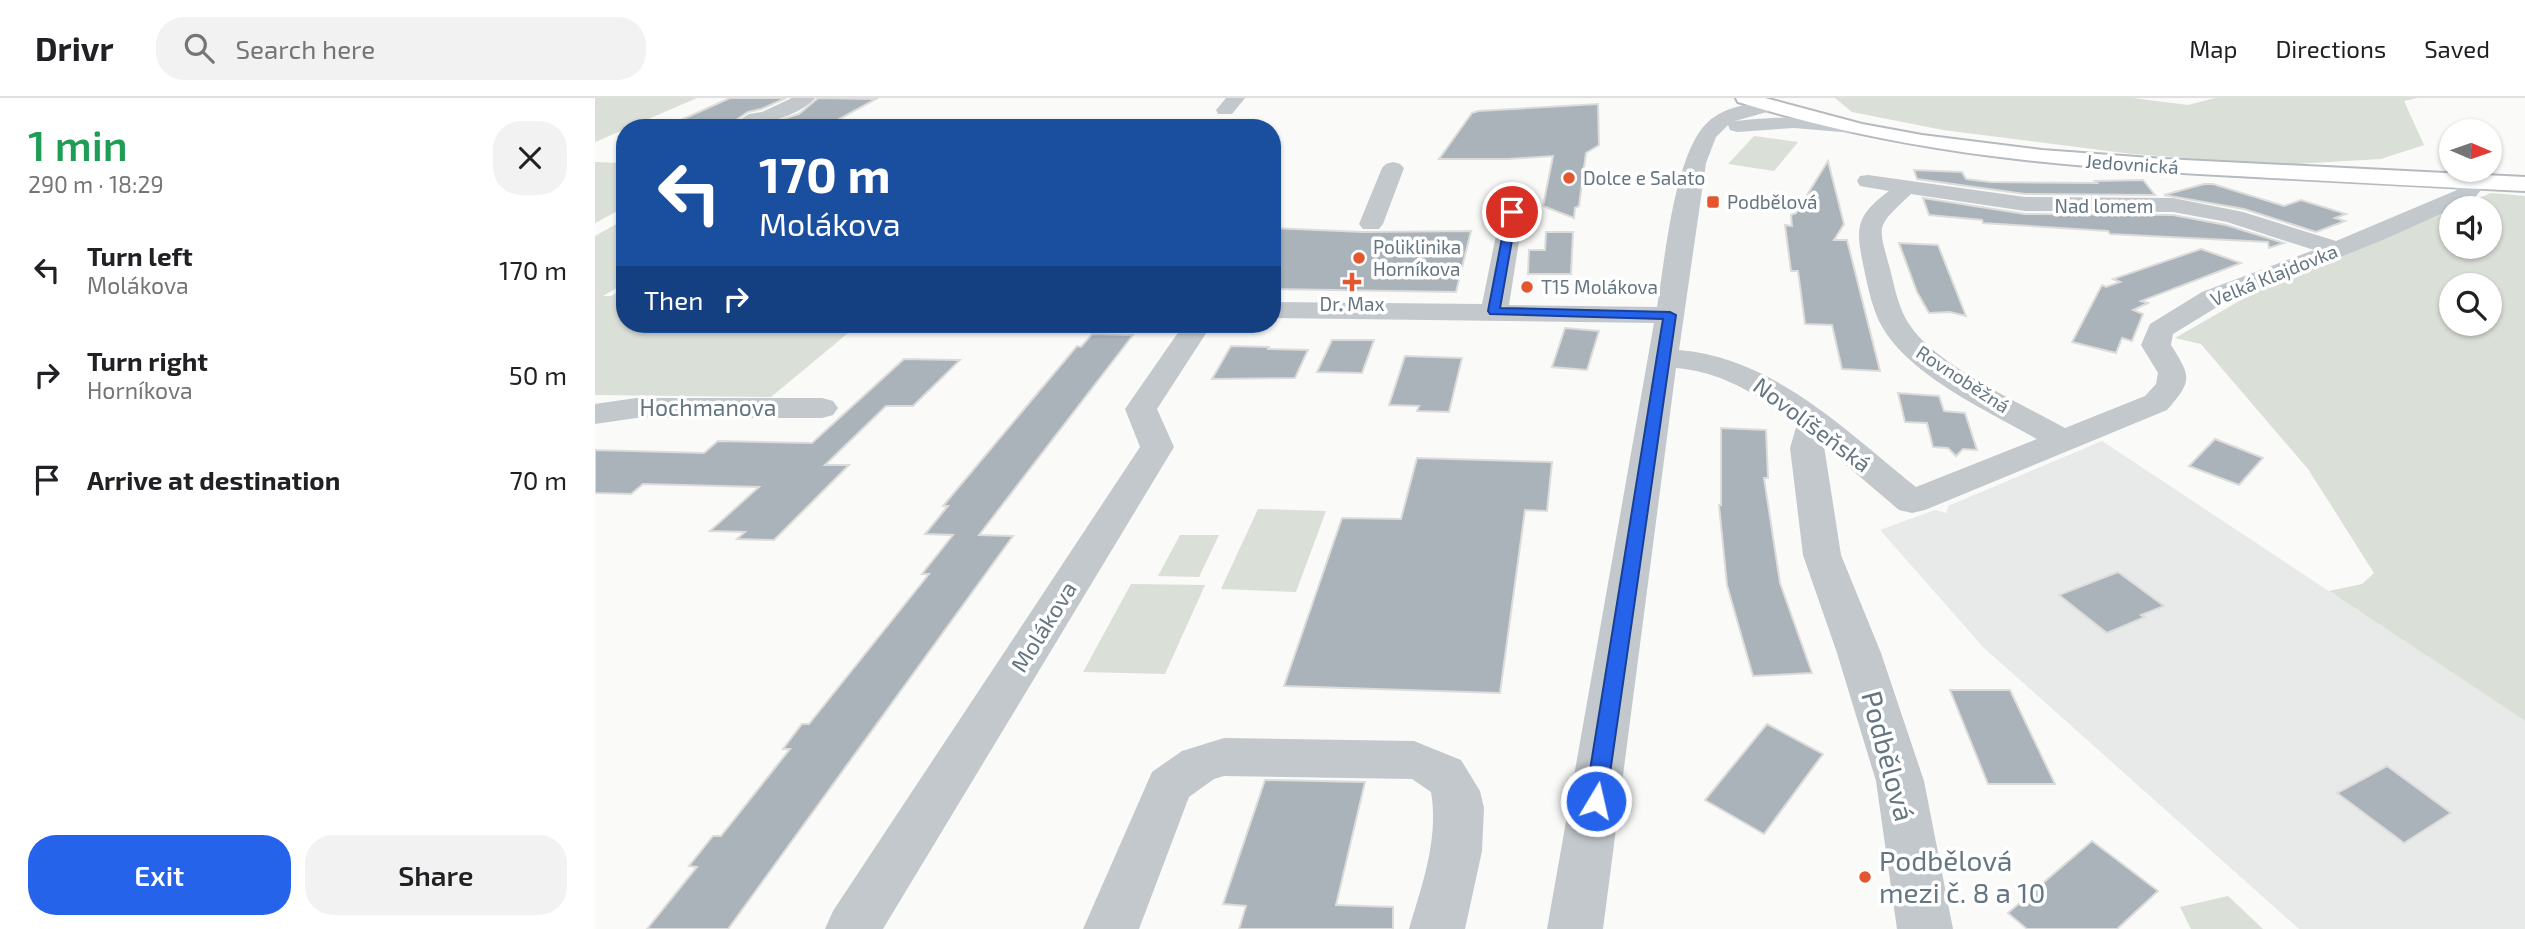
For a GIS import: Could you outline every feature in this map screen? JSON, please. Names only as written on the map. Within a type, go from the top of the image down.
[{"type":"main road","name":"Jedovnická","points":[[1745,98],[1853,127],[1993,151],[2079,160],[2439,180]]},
{"type":"main road","name":"Jedovnická","points":[[2485,182],[2525,184]]},
{"type":"street","points":[[754,119],[765,118],[806,98]]},
{"type":"street","points":[[1575,929],[1687,201],[1708,134],[1708,122],[1718,110],[1717,105]]},
{"type":"street","points":[[1708,134],[1759,114],[1768,106]]},
{"type":"street","points":[[1708,134],[1754,123],[1794,121],[1853,127]]},
{"type":"street","points":[[1371,224],[1394,168]]},
{"type":"street","name":"Nad lomem","points":[[1868,181],[2035,205],[2173,205],[2196,208],[2244,219],[2336,249]]},
{"type":"street","name":"Velká Klajdovka","points":[[1912,502],[2156,403],[2171,386],[2173,373],[2156,345],[2159,330],[2212,298],[2465,195],[2470,190],[2466,182]]},
{"type":"street","name":"Rovnoběžná","points":[[1906,187],[1878,209],[1870,220],[1869,235],[1894,323],[1907,342],[1930,362],[2064,441]]},
{"type":"street","points":[[1494,311],[1515,191]]},
{"type":"street","points":[[1281,310],[1670,315]]},
{"type":"street","name":"Molákova","points":[[853,929],[1157,447],[1140,409],[1192,333]]},
{"type":"street","name":"Novolíšeňská","points":[[1662,358],[1713,364],[1745,375],[1814,424],[1912,502]]},
{"type":"street","name":"Hochmanova","points":[[595,414],[636,408],[822,408]]},
{"type":"street","name":"Podbělová","points":[[1814,424],[1808,433],[1807,448],[1822,555],[1859,653],[1900,780],[1925,929]]},
{"type":"street","points":[[1111,929],[1170,786],[1181,775],[1199,764],[1224,758],[1253,756],[1413,760],[1435,768],[1448,777],[1455,793],[1459,823],[1437,929]]},
{"type":"shaded area","points":[[595,98],[697,98],[648,119],[616,119],[616,133],[595,142]]},
{"type":"shaded area","points":[[1835,98],[2133,98],[2188,105],[2215,98],[2418,98],[2404,101],[2424,145],[2381,159],[2278,165],[2132,154],[1943,130],[1852,112]]},
{"type":"shaded area","points":[[1754,136],[1798,142],[1774,171],[1728,164]]},
{"type":"shaded area","points":[[595,162],[616,163],[616,212],[595,223]]},
{"type":"shaded area","points":[[2491,193],[2525,196],[2525,721],[2329,591],[2362,584],[2374,573],[2308,469],[2201,344],[2175,338],[2255,292],[2439,215],[2439,259],[2502,259],[2502,196],[2484,196]]},
{"type":"shaded area","points":[[616,224],[616,288],[603,296],[616,293],[616,333],[848,333],[771,397],[595,395],[595,236]]},
{"type":"shaded area","points":[[2102,441],[2525,721],[2525,929],[2299,929],[1984,648],[1880,530],[1935,510],[1947,513],[1948,506]]},
{"type":"shaded area","points":[[1258,509],[1326,511],[1296,592],[1221,589]]},
{"type":"shaded area","points":[[1180,535],[1219,535],[1199,577],[1158,576]]},
{"type":"shaded area","points":[[1131,584],[1205,585],[1165,674],[1083,672]]},
{"type":"shaded area","points":[[2228,896],[2263,929],[2191,929],[2180,907]]},
{"type":"building","points":[[730,98],[786,98],[748,112],[738,119],[683,119]]},
{"type":"building","points":[[818,98],[876,99],[839,119],[783,119],[799,114]]},
{"type":"building","points":[[1598,104],[1599,145],[1586,153],[1579,206],[1575,208],[1574,218],[1543,206],[1553,156],[1439,159],[1472,113]]},
{"type":"building","points":[[1828,161],[1844,224],[1834,240],[1847,240],[1880,371],[1842,369],[1832,325],[1805,324],[1798,271],[1791,271],[1785,225],[1792,226],[1791,215],[1796,213]]},
{"type":"building","points":[[1914,170],[1962,172],[1966,179],[1990,182],[2097,183],[2095,181],[2143,180],[2155,195],[2025,194],[1917,179]]},
{"type":"building","points":[[2213,184],[2284,206],[2301,200],[2346,214],[2335,218],[2345,221],[2316,232],[2244,209],[2164,195]]},
{"type":"building","points":[[1923,198],[2025,214],[2173,215],[2226,225],[2284,243],[2269,248],[2268,242],[2110,234],[2108,231],[1983,223],[1982,220],[1929,215]]},
{"type":"building","name":"Poliklinika Horníkova","points":[[1281,228],[1363,232],[1471,231],[1456,292],[1281,289]]},
{"type":"building","points":[[1546,232],[1573,232],[1571,274],[1528,274],[1529,250],[1545,250]]},
{"type":"building","points":[[1899,243],[1938,245],[1966,316],[1950,312],[1929,313],[1917,292]]},
{"type":"building","points":[[2201,249],[2241,263],[2141,301],[2148,303],[2133,310],[2143,314],[2132,341],[2122,338],[2116,353],[2072,342],[2102,285],[2106,287],[2120,282],[2113,279]]},
{"type":"building","points":[[1565,328],[1599,331],[1587,370],[1552,367]]},
{"type":"building","points":[[1092,334],[1133,335],[979,535],[1013,536],[728,929],[647,929],[697,867],[689,866],[713,836],[721,836],[790,749],[783,749],[802,724],[809,724],[929,574],[922,574],[953,535],[925,534],[948,506],[943,506],[1077,346],[1081,347]]},
{"type":"building","points":[[1332,340],[1374,340],[1362,373],[1317,372]]},
{"type":"building","points":[[1231,346],[1308,350],[1295,378],[1212,379]]},
{"type":"building","points":[[1405,356],[1462,358],[1449,412],[1417,411],[1419,406],[1389,405]]},
{"type":"building","points":[[904,359],[960,360],[913,406],[886,406],[825,465],[849,465],[774,540],[737,539],[745,532],[710,531],[759,487],[643,484],[631,494],[595,493],[595,450],[704,453],[718,441],[812,443]]},
{"type":"building","points":[[1898,393],[1939,396],[1944,411],[1965,413],[1977,450],[1963,449],[1956,456],[1948,448],[1933,447],[1927,423],[1905,422]]},
{"type":"building","points":[[1721,428],[1766,430],[1768,478],[1764,478],[1780,583],[1812,673],[1753,676],[1727,585],[1719,505]]},
{"type":"building","points":[[2215,439],[2263,458],[2239,485],[2189,466]]},
{"type":"building","points":[[1417,458],[1552,462],[1547,511],[1525,510],[1500,693],[1284,686],[1342,518],[1401,519]]},
{"type":"building","points":[[2118,572],[2164,606],[2107,633],[2059,595]]},
{"type":"building","points":[[1950,690],[2010,690],[2055,784],[1988,784]]},
{"type":"building","points":[[1767,724],[1823,754],[1764,834],[1705,800]]},
{"type":"building","points":[[2387,766],[2451,813],[2404,843],[2337,793]]},
{"type":"building","points":[[1265,780],[1365,782],[1336,905],[1393,907],[1393,929],[1239,929],[1246,906],[1223,904]]},
{"type":"building","points":[[2092,841],[2158,891],[2117,929],[2027,929],[2008,913]]},
{"type":"place","name":"Dolce e Salato","points":[[1569,178]]},
{"type":"place","name":"Podbělová","points":[[1713,202]]},
{"type":"place","name":"Poliklinika Horníkova","points":[[1359,258]]},
{"type":"place","name":"Dr. Max","points":[[1352,282]]},
{"type":"place","name":"T15 Molákova","points":[[1527,287]]},
{"type":"place","name":"Podbělová mezi č. 8 a 10","points":[[1865,877]]},
{"type":"route","points":[[1512,212],[1494,311],[1670,315],[1596,801]]}]
